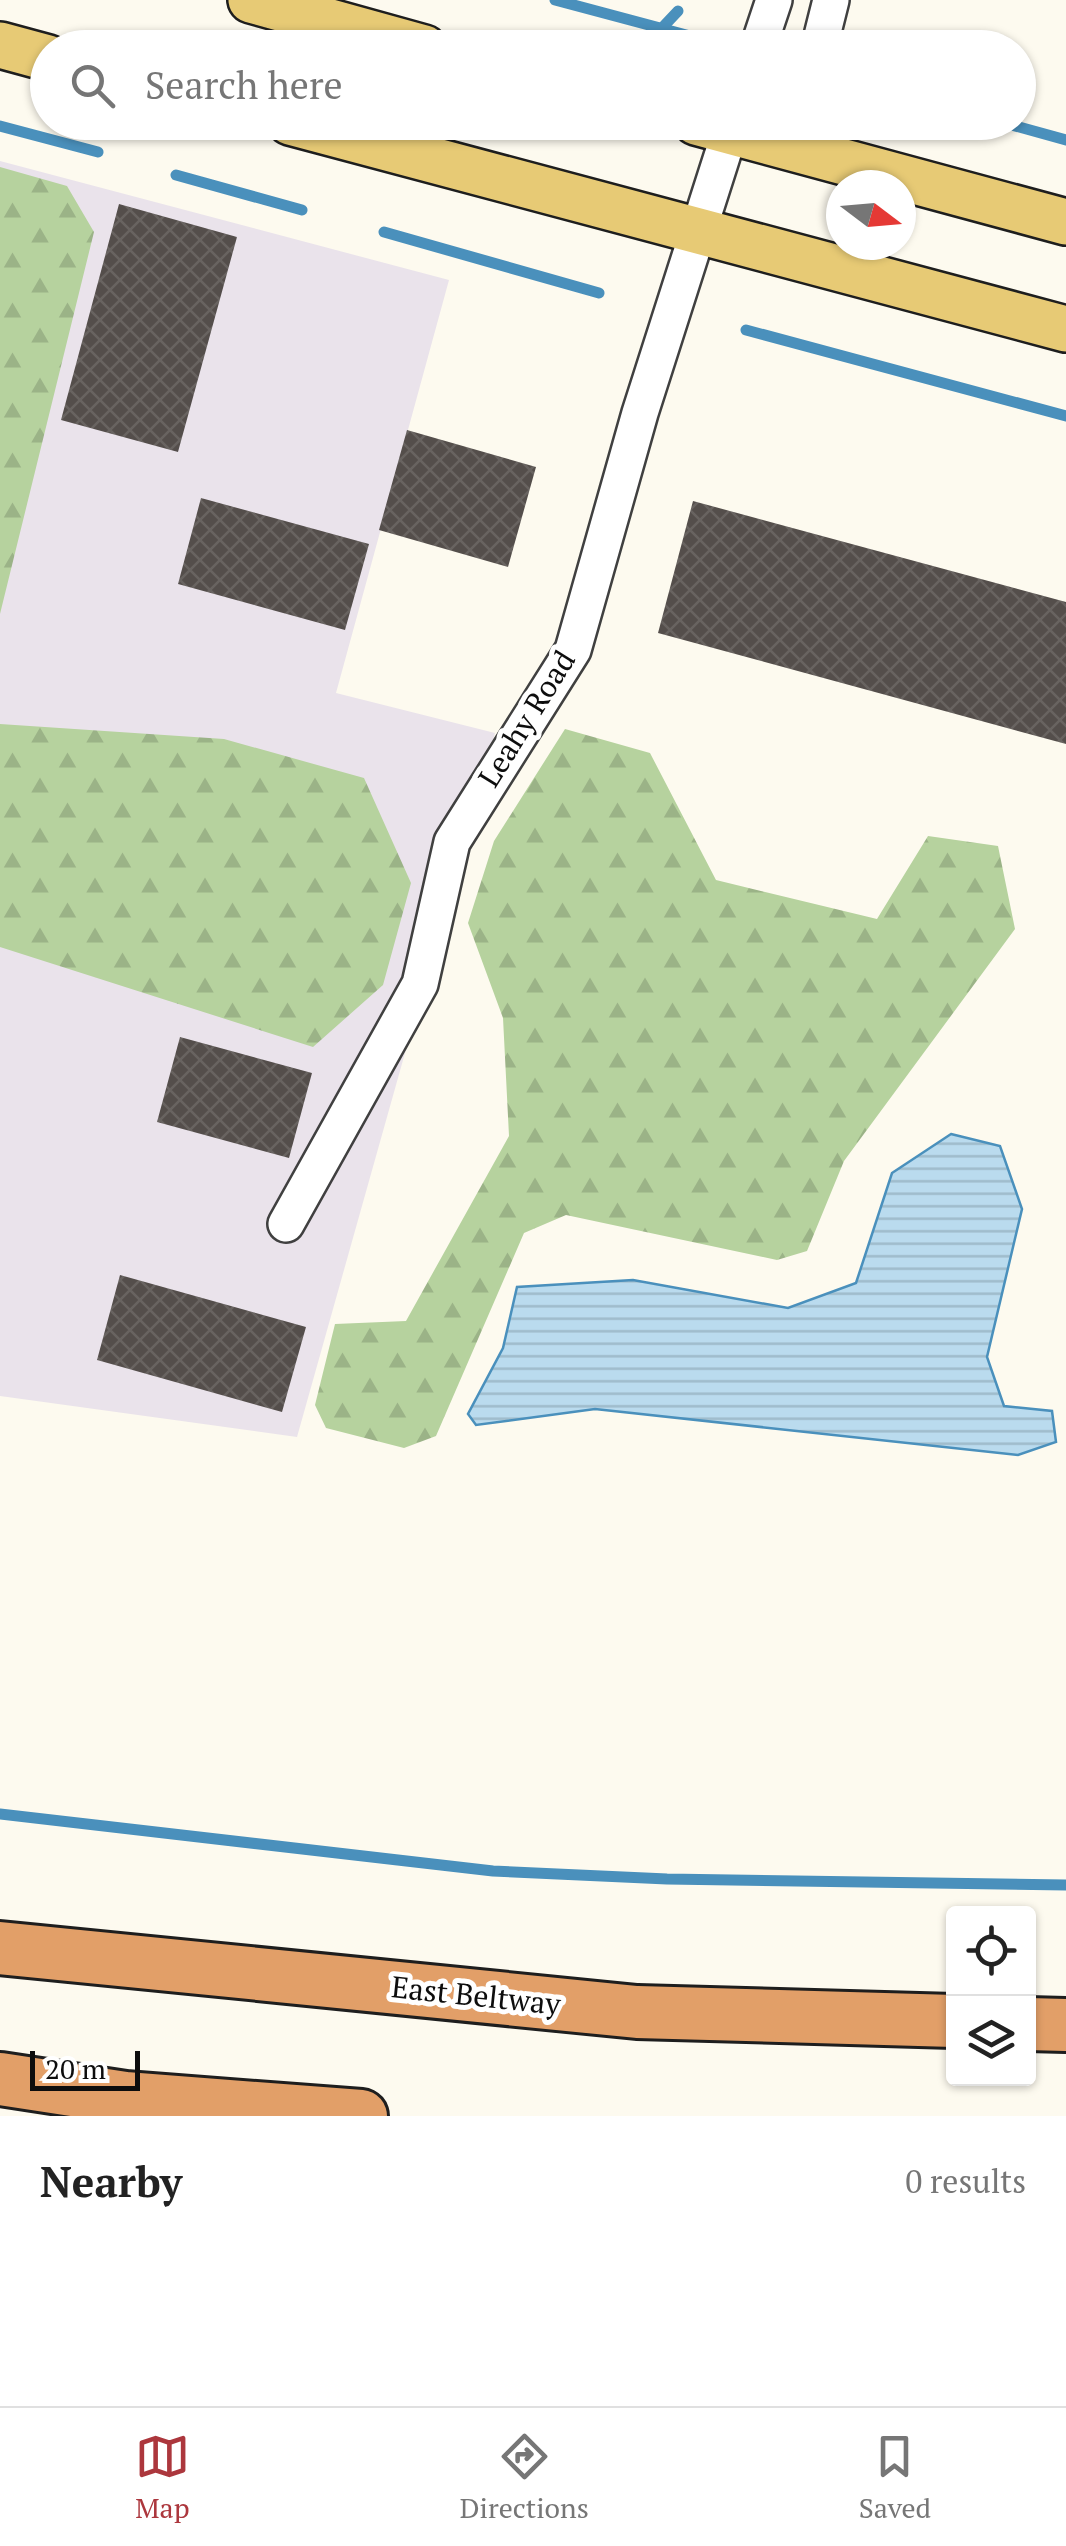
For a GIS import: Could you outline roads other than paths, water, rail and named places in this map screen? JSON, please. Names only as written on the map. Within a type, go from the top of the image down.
[{"type":"highway","name":"East Beltway","points":[[0,1948],[637,2012],[946,2022]]},
{"type":"highway","points":[[1036,2024],[1066,2025]]},
{"type":"highway","points":[[0,2079],[124,2098],[361,2116]]},
{"type":"main road","points":[[252,0],[360,30]]},
{"type":"main road","points":[[0,45],[30,53]]},
{"type":"main road","points":[[356,140],[1066,329]]},
{"type":"main road","points":[[810,140],[1066,222]]},
{"type":"street","points":[[764,30],[774,0]]},
{"type":"street","points":[[824,30],[832,0]]},
{"type":"street","name":"Leahy Road","points":[[286,1224],[420,984],[452,842],[572,650],[640,413],[698,234],[717,140]]},
{"type":"water","points":[[951,1134],[1000,1146],[1022,1209],[987,1357],[1004,1406],[1052,1411],[1056,1442],[1018,1455],[595,1409],[476,1425],[468,1414],[503,1348],[517,1287],[633,1280],[788,1308],[856,1283],[892,1173]]},
{"type":"waterway","points":[[555,0],[668,30]]},
{"type":"waterway","points":[[661,29],[678,11]]},
{"type":"waterway","points":[[0,126],[30,134]]},
{"type":"waterway","points":[[1036,132],[1066,140]]},
{"type":"waterway","points":[[53,140],[98,152]]},
{"type":"waterway","points":[[176,175],[302,210]]},
{"type":"waterway","points":[[384,232],[599,293]]},
{"type":"waterway","points":[[746,330],[1066,416]]},
{"type":"waterway","points":[[0,1814],[493,1871],[667,1879],[1066,1885]]}]
